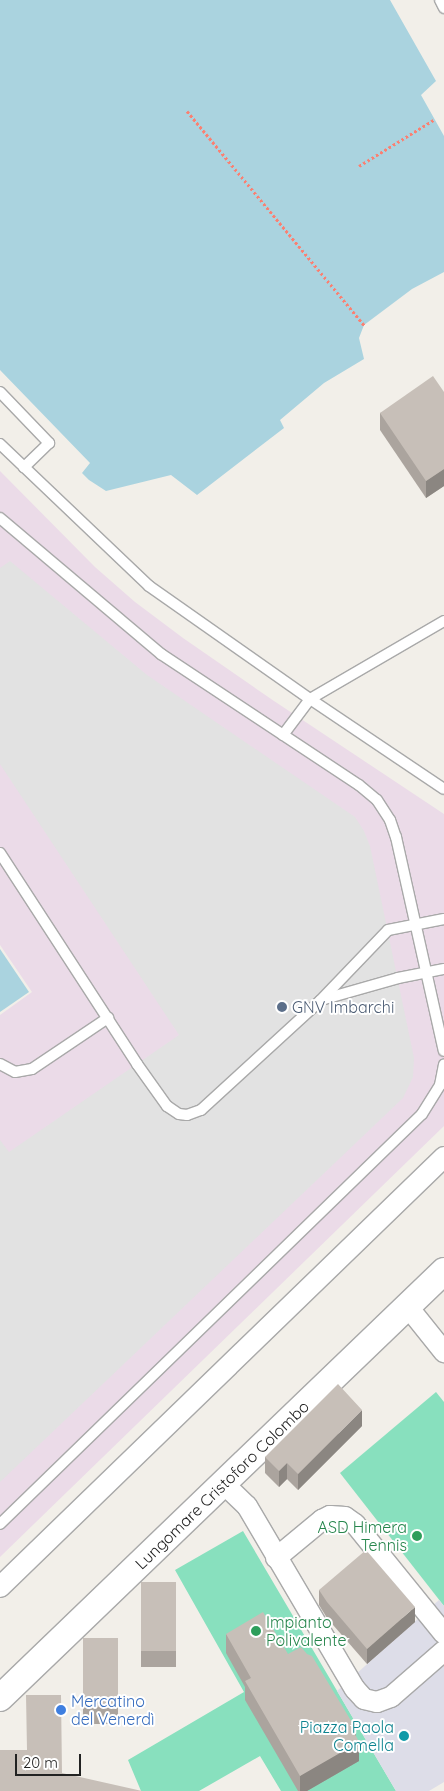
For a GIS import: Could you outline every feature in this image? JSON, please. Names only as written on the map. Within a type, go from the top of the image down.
[{"type":"street","points":[[0,1587],[444,1157]]},
{"type":"street","name":"Lungomare Cristoforo Colombo","points":[[0,1698],[444,1271]]},
{"type":"street","points":[[408,1307],[444,1352]]},
{"type":"street","points":[[223,1482],[247,1506],[355,1689],[364,1699],[378,1702],[391,1696],[444,1651]]},
{"type":"street","points":[[276,1558],[322,1520],[330,1516],[345,1517],[352,1521],[444,1634]]},
{"type":"lane","points":[[440,0],[444,8]]},
{"type":"lane","points":[[0,392],[49,443],[24,467]]},
{"type":"lane","points":[[0,444],[149,586],[310,699],[444,789]]},
{"type":"lane","points":[[0,518],[161,654],[359,785],[377,800],[390,820],[396,837],[444,1051]]},
{"type":"lane","points":[[282,735],[310,699],[444,621]]},
{"type":"lane","points":[[0,853],[166,1106],[172,1111],[187,1116],[201,1110],[320,1001],[388,930],[444,920]]},
{"type":"lane","points":[[320,1001],[398,978],[444,969]]},
{"type":"lane","points":[[0,1064],[15,1072],[32,1069],[108,1018]]},
{"type":"lane","points":[[0,1524],[422,1114],[440,1085],[444,1064]]},
{"type":"path","points":[[187,110],[364,325]]},
{"type":"path","points":[[359,166],[435,119]]},
{"type":"shaded area","name":"GNV Imbarchi","points":[[0,471],[95,567],[135,602],[274,701],[444,814],[444,1126],[0,1557],[0,1015],[32,992],[0,945]]},
{"type":"shaded area","name":"GNV Imbarchi","points":[[10,561],[147,675],[355,817],[364,831],[370,846],[414,1058],[413,1077],[403,1098],[0,1482],[0,1140],[9,1152],[179,1035],[0,764],[0,568]]},
{"type":"shaded area","name":"Piazza Paola Comella","points":[[439,1600],[444,1606],[444,1782],[429,1791],[396,1791],[337,1691]]},
{"type":"green space","name":"ASD Himera Tennis","points":[[436,1392],[444,1402],[444,1606],[340,1473]]},
{"type":"green space","name":"Impianto Polivalente","points":[[243,1531],[396,1791],[281,1791],[260,1756],[199,1791],[141,1791],[128,1760],[244,1692],[175,1570]]},
{"type":"water","points":[[0,0],[390,0],[436,81],[421,95],[444,136],[444,272],[412,289],[364,325],[359,338],[364,359],[324,383],[280,420],[284,428],[197,495],[171,475],[106,491],[82,473],[90,463],[0,370]]},
{"type":"water","points":[[0,949],[29,992],[0,1012]]},
{"type":"building","points":[[433,376],[444,392],[444,469],[426,481],[380,413]]},
{"type":"building","points":[[338,1384],[362,1410],[298,1474],[287,1463],[279,1471],[265,1457]]},
{"type":"building","points":[[366,1550],[415,1607],[367,1649],[319,1590]]},
{"type":"building","points":[[141,1582],[176,1582],[176,1651],[141,1651]]},
{"type":"building","points":[[263,1612],[288,1654],[301,1647],[307,1654],[312,1656],[356,1729],[355,1734],[359,1742],[300,1776],[245,1681],[251,1678],[226,1634]]},
{"type":"building","points":[[83,1638],[118,1638],[118,1707],[83,1707]]},
{"type":"building","points":[[26,1695],[61,1695],[62,1773],[142,1791],[0,1791],[0,1750],[27,1750]]},
{"type":"place","name":"GNV Imbarchi","points":[[282,1007]]},
{"type":"place","name":"ASD Himera Tennis","points":[[417,1536]]},
{"type":"place","name":"Impianto Polivalente","points":[[256,1631]]},
{"type":"place","name":"Mercatino del Venerdì","points":[[61,1710]]},
{"type":"place","name":"Piazza Paola Comella","points":[[404,1736]]}]
